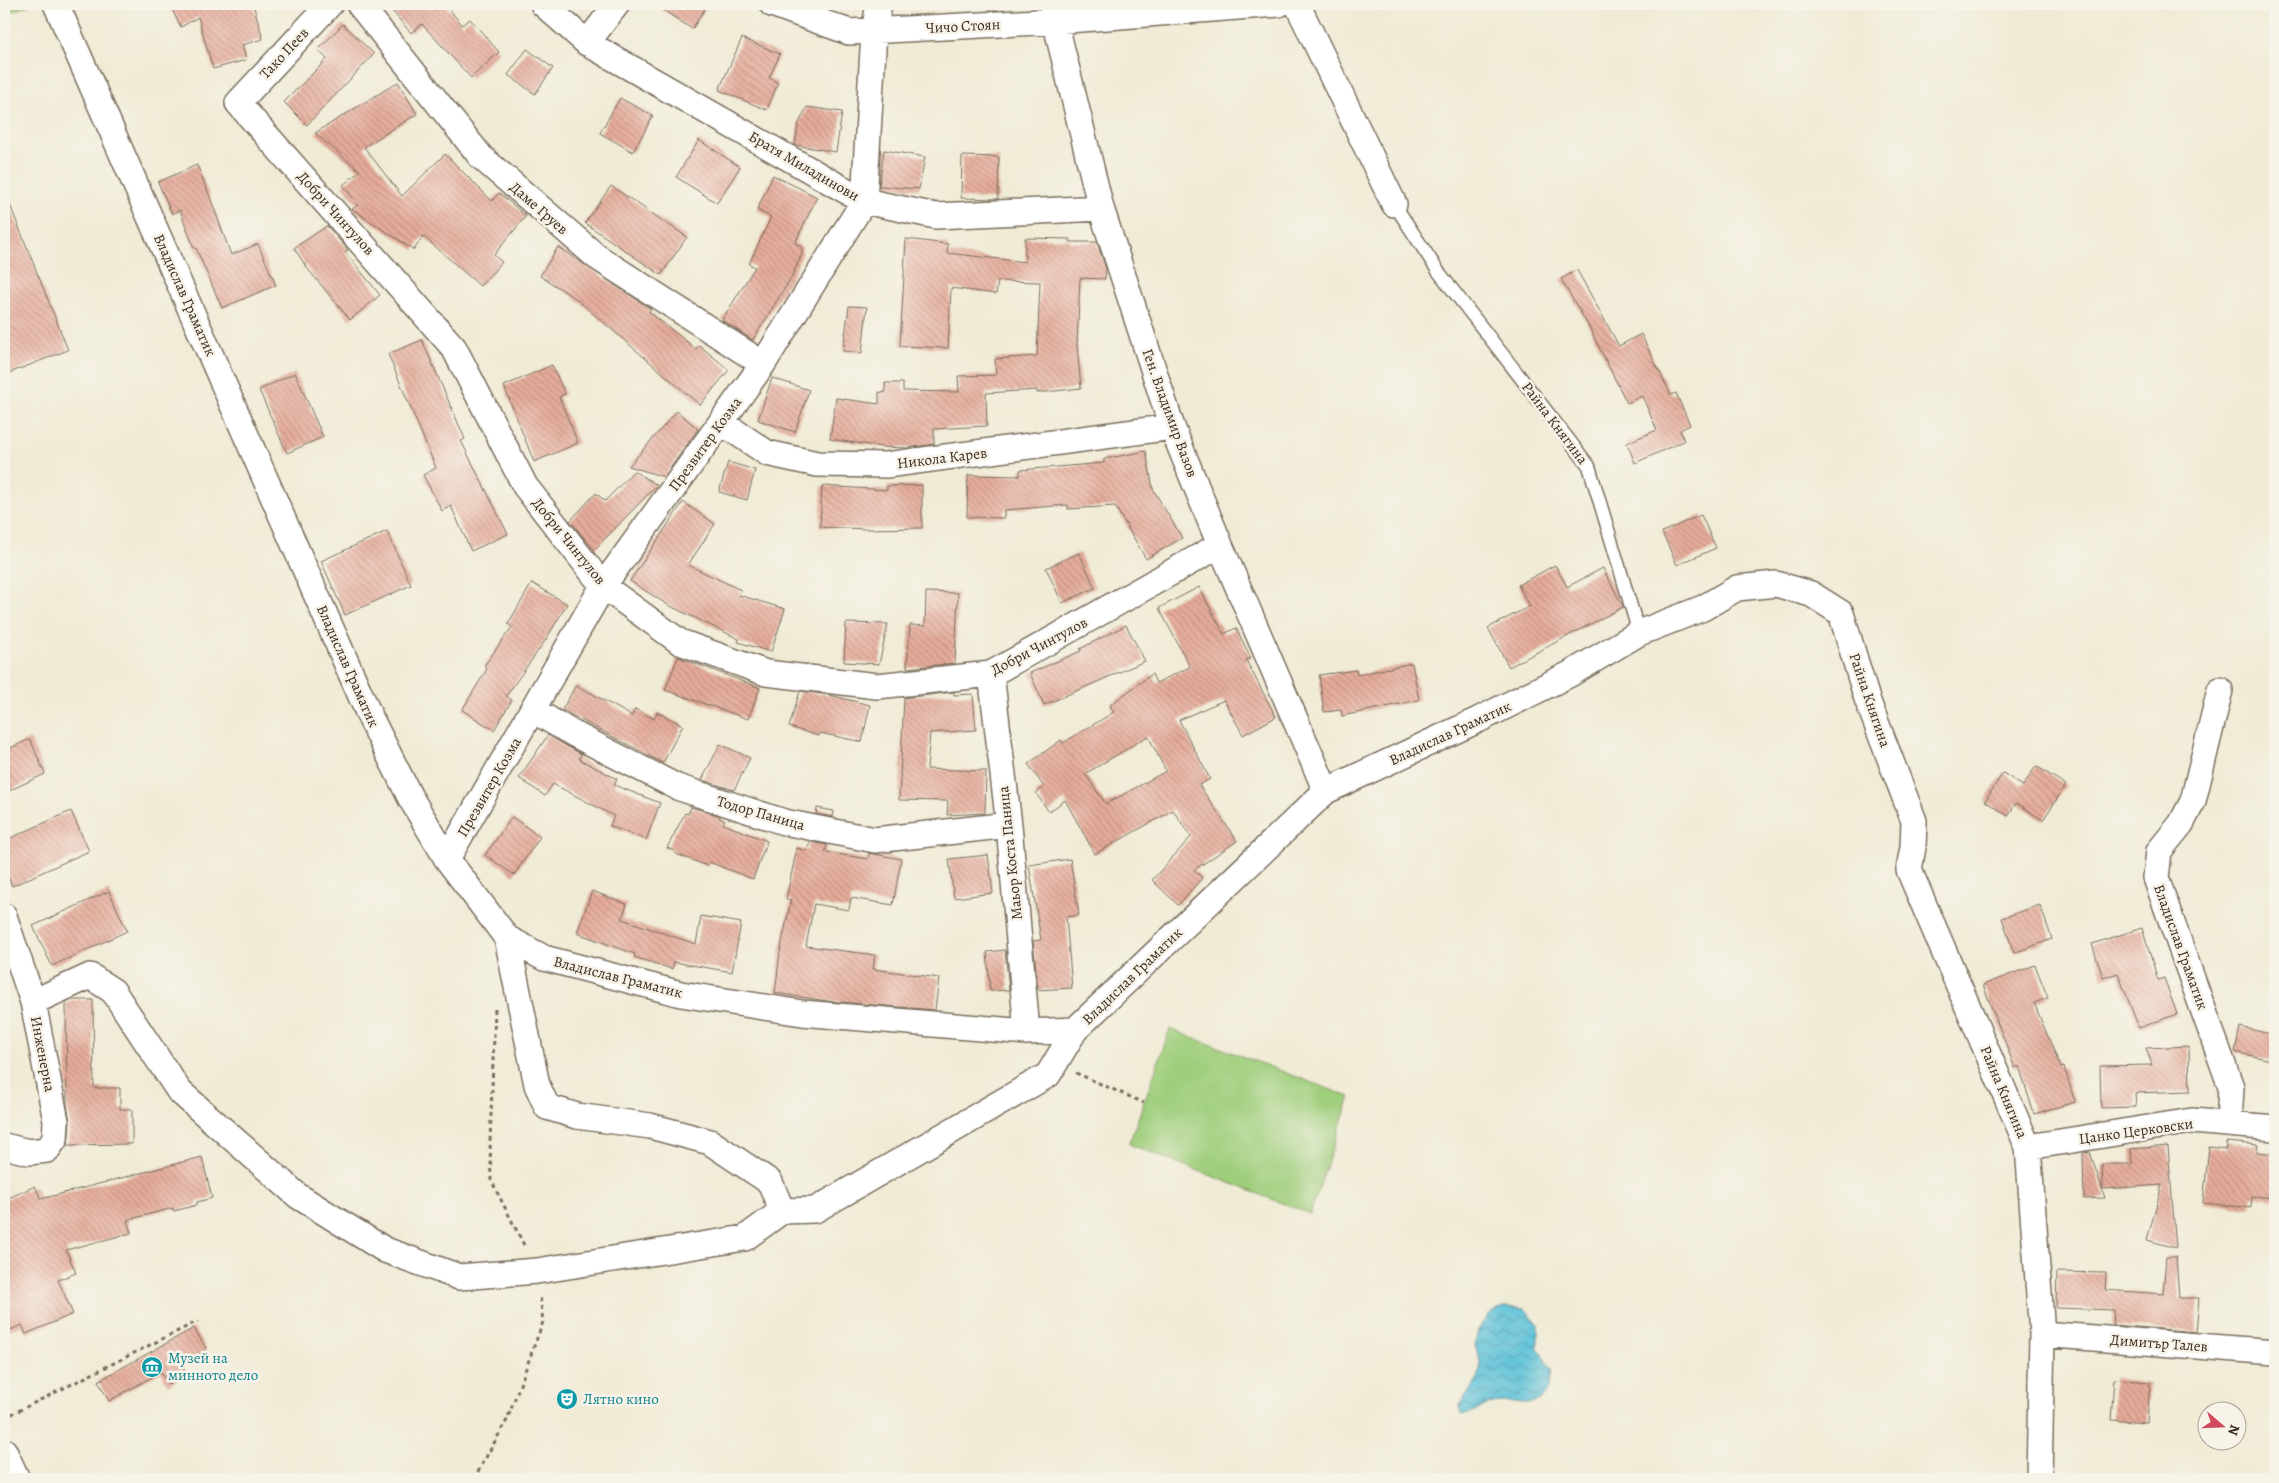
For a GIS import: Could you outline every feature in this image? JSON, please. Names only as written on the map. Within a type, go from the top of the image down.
[{"type":"street","name":"Владислав Граматик","points":[[56,4],[372,719],[410,797],[447,859],[507,938],[544,958],[681,994],[802,1013],[1027,1032],[1075,1030],[1326,791],[1570,674],[1639,633]]},
{"type":"street","name":"Тако Пеев","points":[[238,103],[330,4]]},
{"type":"street","name":"Даме Груев","points":[[358,4],[481,157],[597,257],[763,364]]},
{"type":"street","name":"Братя Миладинови","points":[[544,4],[587,43],[864,201],[936,216],[1100,208]]},
{"type":"street","points":[[587,43],[617,4]]},
{"type":"street","name":"Чичо Стоян","points":[[772,4],[849,32],[1055,21],[1279,4]]},
{"type":"street","name":"Презвитер Козма","points":[[447,859],[603,586],[763,364],[864,201],[874,32],[879,4]]},
{"type":"street","points":[[1297,4],[1394,204]]},
{"type":"street","name":"Ген. Владимир Вазов","points":[[1055,21],[1100,208],[1172,427],[1220,545],[1326,791]]},
{"type":"street","name":"Добри Чинтулов","points":[[238,103],[454,348],[525,486],[603,586],[680,642],[766,673],[877,686],[991,674],[1220,545]]},
{"type":"street","name":"Никола Карев","points":[[721,422],[767,453],[817,464],[886,465],[1172,427]]},
{"type":"street","name":"Райна Княгина","points":[[1639,633],[1703,608],[1737,588],[1776,584],[1810,594],[1841,613],[1867,699],[1914,820],[1909,870],[2028,1147],[2042,1334],[2039,1479]]},
{"type":"street","name":"Маьор Коста Паница","points":[[991,674],[1009,825],[1027,1032]]},
{"type":"street","name":"Владислав Граматик","points":[[2220,690],[2193,801],[2181,824],[2159,851],[2156,878],[2231,1087],[2228,1124]]},
{"type":"street","name":"Тодор Паница","points":[[533,710],[572,733],[677,787],[784,822],[876,840],[1009,825]]},
{"type":"street","name":"Инженерна","points":[[4,916],[33,1002],[56,1121],[55,1139],[47,1150],[29,1152],[4,1146]]},
{"type":"street","points":[[507,938],[537,1085],[547,1107],[577,1116],[650,1126],[710,1142],[770,1182],[782,1211]]},
{"type":"street","points":[[33,1002],[90,976],[113,991],[179,1091],[298,1196],[385,1250],[459,1277],[537,1271],[745,1238],[782,1211],[815,1210],[1048,1075],[1075,1030]]},
{"type":"street","name":"Цанко Церковски","points":[[2028,1147],[2192,1121],[2275,1128]]},
{"type":"street","name":"Димитър Талев","points":[[2042,1334],[2275,1352]]},
{"type":"street","points":[[4,1451],[17,1479]]},
{"type":"lane","name":"Райна Княгина","points":[[1394,204],[1438,271],[1589,466],[1639,633]]},
{"type":"path","points":[[474,1479],[508,1420],[543,1322],[537,1271],[491,1180],[490,1141],[495,1002]]},
{"type":"path","points":[[1054,1064],[1144,1103]]},
{"type":"path","points":[[4,1418],[198,1321]]},
{"type":"green space","points":[[4,4],[31,4],[4,15]]},
{"type":"green space","points":[[1170,1029],[1350,1097],[1310,1214],[1129,1144]]},
{"type":"water","points":[[1506,1307],[1525,1309],[1538,1323],[1538,1348],[1552,1370],[1545,1395],[1532,1403],[1493,1403],[1470,1414],[1461,1414],[1459,1406],[1478,1379],[1481,1364],[1475,1346],[1478,1330],[1489,1314]]},
{"type":"building","points":[[169,4],[253,4],[263,39],[242,45],[246,60],[213,69],[198,17],[181,27]]},
{"type":"building","points":[[386,4],[445,4],[462,25],[470,19],[499,52],[471,78],[422,24],[411,33]]},
{"type":"building","points":[[654,4],[708,4],[692,29]]},
{"type":"building","points":[[343,24],[374,54],[307,125],[284,102],[327,59],[318,50]]},
{"type":"building","points":[[742,38],[780,54],[769,78],[778,83],[767,110],[719,90]]},
{"type":"building","points":[[527,49],[553,68],[535,94],[508,75]]},
{"type":"building","points":[[398,82],[417,114],[364,147],[402,196],[445,154],[492,201],[499,193],[526,216],[494,255],[502,262],[480,286],[423,236],[414,250],[352,209],[358,205],[343,185],[360,171],[315,133]]},
{"type":"building","points":[[620,98],[653,116],[633,152],[600,133]]},
{"type":"building","points":[[807,107],[842,112],[836,152],[795,145],[798,125]]},
{"type":"building","points":[[699,140],[740,167],[717,203],[676,177]]},
{"type":"building","points":[[884,150],[925,157],[919,189],[879,186]]},
{"type":"building","points":[[962,156],[999,157],[998,199],[961,198]]},
{"type":"building","points":[[197,165],[231,255],[258,244],[276,285],[222,308],[196,248],[194,248],[180,210],[172,214],[158,182]]},
{"type":"building","points":[[773,175],[817,197],[795,243],[802,247],[802,254],[792,276],[753,340],[722,320],[755,267],[749,264],[771,217],[757,210]]},
{"type":"building","points":[[611,186],[687,237],[661,275],[585,223]]},
{"type":"building","points":[[4,190],[68,350],[4,375]]},
{"type":"building","points":[[327,226],[348,250],[345,252],[380,295],[350,320],[307,268],[294,248]]},
{"type":"building","points":[[1025,238],[1097,242],[1106,269],[1105,279],[1080,278],[1077,345],[1081,388],[1037,393],[1037,390],[986,393],[987,426],[934,429],[934,444],[908,448],[882,447],[830,439],[836,398],[879,404],[879,392],[885,393],[885,383],[903,383],[903,391],[959,392],[958,376],[996,375],[995,359],[1037,356],[1040,282],[998,281],[996,294],[951,288],[948,348],[900,346],[906,239],[948,244],[947,253],[1025,262]]},
{"type":"building","points":[[558,247],[651,309],[649,312],[696,349],[699,345],[729,370],[700,405],[575,298],[540,276]]},
{"type":"building","points":[[1577,270],[1619,346],[1641,334],[1671,395],[1676,393],[1690,425],[1680,430],[1684,441],[1635,463],[1627,443],[1657,430],[1642,396],[1627,403],[1588,325],[1561,279]]},
{"type":"building","points":[[849,306],[867,307],[862,353],[843,351]]},
{"type":"building","points":[[422,340],[465,439],[461,441],[508,534],[471,551],[451,506],[442,511],[423,475],[436,468],[388,354]]},
{"type":"building","points":[[552,365],[565,394],[559,397],[578,443],[534,462],[504,386]]},
{"type":"building","points":[[295,373],[323,437],[287,453],[259,390]]},
{"type":"building","points":[[772,378],[809,390],[795,432],[758,420]]},
{"type":"building","points":[[677,411],[698,429],[664,477],[629,466]]},
{"type":"building","points":[[1146,451],[1153,489],[1182,538],[1146,559],[1115,506],[1068,509],[1068,505],[1004,510],[1004,518],[967,517],[968,475],[1020,476],[1020,470],[1104,463],[1104,459]]},
{"type":"building","points":[[728,462],[755,470],[747,500],[719,492]]},
{"type":"building","points":[[634,471],[657,485],[594,550],[570,521],[596,493],[605,501]]},
{"type":"building","points":[[922,485],[922,528],[867,529],[820,527],[822,486],[887,490],[887,486]]},
{"type":"building","points":[[683,502],[715,524],[688,565],[741,590],[739,595],[785,609],[771,652],[738,642],[739,639],[668,605],[630,581]]},
{"type":"building","points":[[1701,515],[1716,548],[1677,565],[1662,532]]},
{"type":"building","points":[[387,531],[411,585],[345,615],[321,561]]},
{"type":"building","points":[[1079,553],[1095,588],[1062,603],[1046,568]]},
{"type":"building","points":[[1555,565],[1567,587],[1603,568],[1623,607],[1509,667],[1488,628],[1530,606],[1518,585]]},
{"type":"building","points":[[532,583],[567,604],[545,641],[506,696],[512,700],[494,730],[462,710],[487,669],[484,666],[512,627],[508,624]]},
{"type":"building","points":[[1199,587],[1224,634],[1236,628],[1251,658],[1246,660],[1276,717],[1243,735],[1224,700],[1179,720],[1210,779],[1199,785],[1237,841],[1194,870],[1202,878],[1178,905],[1152,880],[1191,837],[1173,810],[1095,854],[1065,800],[1049,812],[1036,793],[1044,787],[1028,764],[1061,740],[1063,743],[1114,712],[1110,705],[1152,674],[1156,683],[1190,667],[1159,608]],"holes":[[[1148,736],[1166,771],[1106,804],[1085,774]]]},
{"type":"building","points":[[926,592],[958,593],[955,663],[907,668],[910,625],[925,626]]},
{"type":"building","points":[[846,623],[888,624],[879,664],[844,662]]},
{"type":"building","points":[[1126,625],[1145,661],[1044,705],[1030,673],[1081,651],[1080,649]]},
{"type":"building","points":[[678,657],[760,688],[748,719],[665,690]]},
{"type":"building","points":[[1412,663],[1419,700],[1342,716],[1341,710],[1324,712],[1319,675],[1356,670],[1357,675]]},
{"type":"building","points":[[576,685],[632,716],[635,709],[654,719],[657,712],[683,725],[663,763],[562,710]]},
{"type":"building","points":[[800,691],[829,695],[870,705],[862,742],[820,733],[819,736],[789,727]]},
{"type":"building","points":[[954,692],[954,695],[973,694],[976,730],[930,733],[927,769],[986,771],[985,813],[947,815],[948,801],[899,800],[904,698]]},
{"type":"building","points":[[548,735],[581,754],[579,759],[617,779],[614,785],[660,803],[646,840],[610,826],[614,816],[553,784],[545,796],[519,778]]},
{"type":"building","points":[[30,739],[45,774],[4,793],[4,751]]},
{"type":"building","points":[[720,744],[750,758],[734,790],[702,780]]},
{"type":"building","points":[[2036,766],[2066,785],[2043,820],[2016,803],[2008,816],[1985,801],[2003,773],[2023,786]]},
{"type":"building","points":[[691,807],[720,816],[719,818],[725,820],[723,824],[767,841],[753,879],[709,862],[707,866],[674,853],[675,851],[667,848],[685,813],[688,814]]},
{"type":"building","points":[[817,808],[834,811],[833,817],[816,814]]},
{"type":"building","points":[[71,811],[89,851],[12,886],[4,868],[4,841]]},
{"type":"building","points":[[512,817],[540,837],[514,875],[485,855]]},
{"type":"building","points":[[810,842],[827,845],[825,852],[868,859],[869,853],[901,859],[893,905],[851,898],[849,910],[814,904],[806,946],[875,955],[873,969],[939,978],[935,1010],[827,1001],[775,993],[780,952],[791,900],[786,899],[797,848],[807,851]]},
{"type":"building","points":[[988,855],[993,893],[954,898],[949,859]]},
{"type":"building","points":[[1070,859],[1079,915],[1066,917],[1072,988],[1038,990],[1033,941],[1041,940],[1029,865]]},
{"type":"building","points":[[109,891],[127,931],[52,966],[33,926]]},
{"type":"building","points":[[592,891],[627,904],[622,919],[696,944],[701,916],[741,923],[732,972],[674,962],[672,969],[634,957],[635,954],[577,933]]},
{"type":"building","points":[[2040,905],[2052,939],[2014,953],[2002,918]]},
{"type":"building","points":[[2142,928],[2158,980],[2164,978],[2177,1014],[2139,1028],[2118,973],[2103,978],[2092,944]]},
{"type":"building","points":[[1005,950],[1009,990],[990,991],[987,952]]},
{"type":"building","points":[[2035,965],[2048,998],[2034,1003],[2061,1068],[2064,1067],[2075,1102],[2034,1114],[2019,1066],[2015,1068],[1983,985]]},
{"type":"building","points":[[72,1000],[93,1000],[94,1088],[120,1088],[120,1109],[132,1109],[132,1144],[68,1145],[70,1122],[67,1105],[66,1003]]},
{"type":"building","points":[[2240,1027],[2275,1035],[2275,1061],[2235,1052]]},
{"type":"building","points":[[2189,1046],[2190,1091],[2135,1093],[2136,1107],[2101,1108],[2100,1066],[2152,1065],[2146,1048]]},
{"type":"building","points":[[2226,1142],[2258,1145],[2257,1152],[2275,1154],[2275,1198],[2252,1196],[2251,1208],[2203,1203],[2209,1147],[2226,1149]]},
{"type":"building","points":[[2168,1146],[2176,1248],[2147,1240],[2162,1185],[2103,1189],[2102,1164],[2132,1164],[2131,1149]]},
{"type":"building","points":[[2090,1152],[2105,1198],[2084,1199],[2083,1153]]},
{"type":"building","points":[[202,1157],[212,1198],[197,1202],[197,1205],[174,1211],[173,1208],[127,1220],[131,1233],[66,1250],[76,1273],[58,1280],[73,1314],[26,1334],[22,1325],[10,1330],[4,1314],[4,1200],[35,1186],[41,1199]]},
{"type":"building","points":[[2166,1257],[2176,1257],[2179,1298],[2199,1298],[2196,1332],[2113,1325],[2114,1310],[2056,1308],[2057,1272],[2106,1273],[2105,1290],[2163,1294]]},
{"type":"building","points":[[194,1328],[207,1350],[181,1364],[187,1375],[168,1385],[161,1372],[109,1401],[98,1381]]},
{"type":"building","points":[[2114,1379],[2150,1382],[2147,1423],[2111,1420]]},
{"type":"place","name":"Музей на минното дело","points":[[152,1367]]},
{"type":"place","name":"Лятно кино","points":[[567,1399]]}]
